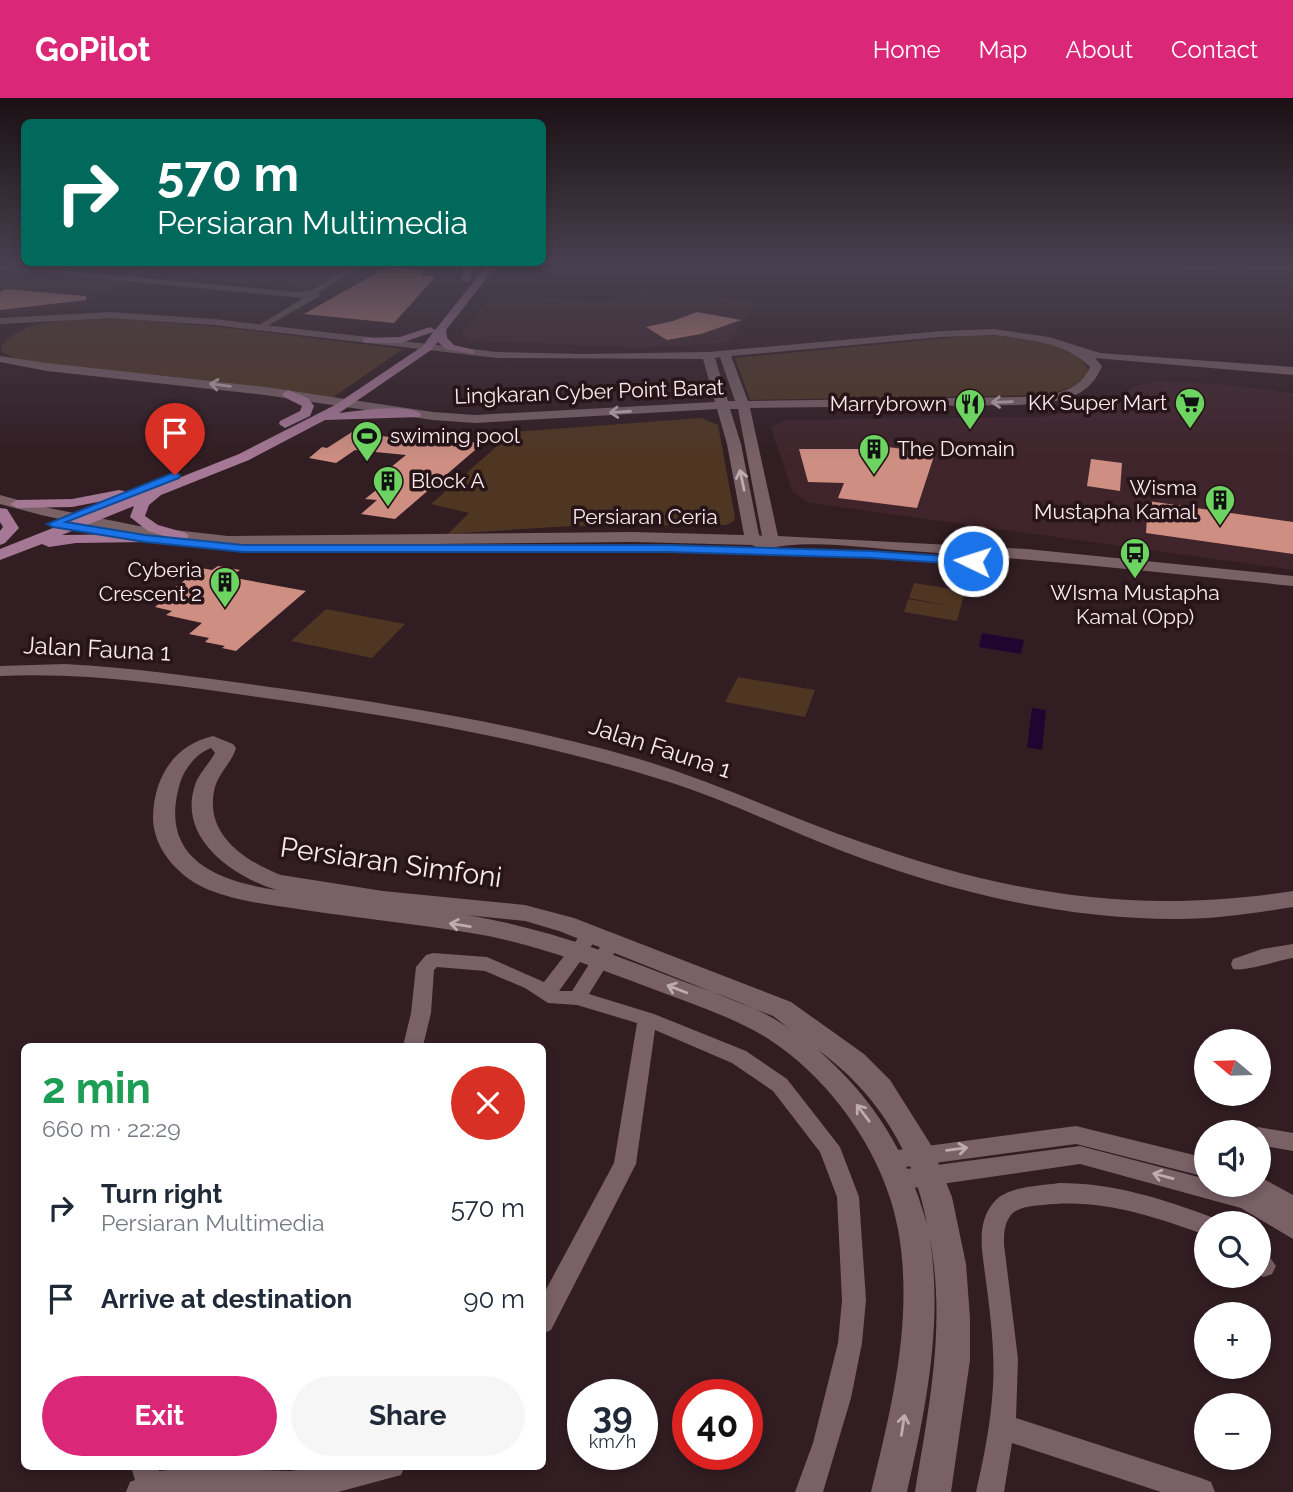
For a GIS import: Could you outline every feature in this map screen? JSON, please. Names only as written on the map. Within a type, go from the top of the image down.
[{"type":"main road","points":[[367,341],[401,340],[430,330]]},
{"type":"main road","points":[[0,546],[244,457],[313,423],[430,330]]},
{"type":"main road","points":[[18,504],[88,501],[163,485],[341,402],[427,348],[442,332]]},
{"type":"main road","points":[[442,332],[441,339],[446,345],[470,352]]},
{"type":"main road","points":[[215,460],[305,412],[307,403],[288,394]]},
{"type":"main road","points":[[313,423],[364,413],[415,414]]},
{"type":"main road","points":[[163,485],[143,503],[137,517],[153,528],[181,536]]},
{"type":"main road","points":[[0,540],[11,528],[1,508]]},
{"type":"main road","points":[[0,556],[69,521]]},
{"type":"main road","points":[[0,556],[68,539],[145,538]]},
{"type":"street","points":[[281,330],[470,352],[582,357],[724,354],[978,332],[1023,335],[1115,358],[1293,372]]},
{"type":"street","points":[[1080,350],[1096,366],[1094,376]]},
{"type":"street","points":[[724,354],[743,405],[760,474],[766,517],[763,541]]},
{"type":"street","points":[[708,355],[724,405],[745,491],[748,521],[763,541]]},
{"type":"street","name":"Lingkaran Cyber Point Barat","points":[[0,359],[37,366],[288,394],[415,414],[475,419],[520,419],[724,405],[1018,401],[1051,398],[1079,390],[1094,376],[1126,368],[1199,371],[1293,380]]},
{"type":"street","points":[[749,429],[757,413],[789,404]]},
{"type":"street","points":[[689,408],[713,412],[728,421]]},
{"type":"street","name":"Persiaran Ceria","points":[[1,508],[18,504],[69,521],[181,536],[255,542],[695,538],[837,542],[1076,558],[1293,581]]},
{"type":"street","name":"Persiaran Ceria","points":[[1,508],[145,538],[257,549],[668,548],[853,554],[1051,567],[1293,592]]},
{"type":"street","points":[[766,517],[786,532],[837,542]]},
{"type":"street","points":[[695,538],[739,531],[748,521]]},
{"type":"street","points":[[668,548],[683,544],[763,541],[853,554]]},
{"type":"street","name":"Jalan Fauna 1","points":[[0,671],[56,668],[150,675],[425,716],[540,738],[685,780],[911,867],[1022,895],[1118,910],[1182,912],[1255,907],[1293,899]]},
{"type":"street","name":"Persiaran Simfoni","points":[[889,1492],[901,1439],[920,1319],[913,1228],[906,1196],[895,1170],[878,1134],[854,1101],[822,1067],[790,1040],[764,1024],[595,946],[525,913],[383,899],[277,881],[246,869],[216,843],[204,825],[201,801],[208,779],[226,748],[216,742],[205,742],[197,746],[179,764],[165,795],[161,816],[165,836],[175,856],[194,873],[220,886],[258,895],[501,930],[556,943],[595,946],[764,1000],[803,1023],[855,1062],[880,1088],[924,1164],[937,1197],[950,1264],[954,1318],[953,1360],[933,1492]]},
{"type":"street","points":[[194,873],[222,867],[226,859],[216,843]]},
{"type":"street","points":[[548,991],[595,946]]},
{"type":"street","points":[[577,998],[595,946]]},
{"type":"street","points":[[1240,964],[1262,956],[1293,951]]},
{"type":"street","points":[[414,1043],[421,1013],[425,967],[433,960],[462,960],[487,964],[548,991],[555,998],[577,998],[647,1019],[739,1057],[780,1086],[829,1147],[848,1197],[854,1300],[850,1343],[826,1443],[809,1492]]},
{"type":"street","points":[[546,1315],[625,1164],[647,1019]]},
{"type":"street","points":[[895,1170],[1076,1135],[1194,1165]]},
{"type":"street","points":[[1271,1138],[1293,1142]]},
{"type":"street","points":[[924,1164],[1080,1155],[1248,1200],[1293,1228]]},
{"type":"street","points":[[990,1492],[1006,1386],[1005,1344],[993,1230],[1003,1206],[1017,1200],[1047,1194],[1084,1192],[1134,1199],[1194,1221]]},
{"type":"street","points":[[1271,1194],[1293,1207]]},
{"type":"street","points":[[1002,1426],[1201,1492]]},
{"type":"street","points":[[144,1481],[289,1484],[337,1480],[376,1470]]},
{"type":"shaded area","points":[[23,330],[247,330],[403,349],[332,398],[19,360],[2,352],[1,347]]},
{"type":"shaded area","points":[[466,330],[737,330],[727,343],[640,347],[472,341],[462,335]]},
{"type":"shaded area","points":[[967,336],[997,336],[1054,345],[1082,361],[1089,373],[1077,386],[1047,395],[750,400],[735,358]]},
{"type":"shaded area","points":[[1157,381],[1219,384],[1293,393],[1293,570],[810,503],[792,492],[771,427],[787,420],[1042,417],[1103,404],[1138,385]]},
{"type":"shaded area","points":[[701,418],[718,425],[735,517],[734,521],[726,525],[570,526],[448,534],[469,513],[431,504],[513,432]]},
{"type":"shaded area","points":[[914,583],[965,591],[957,621],[904,612],[908,599],[950,606],[909,598]]},
{"type":"shaded area","points":[[326,609],[405,624],[372,658],[291,641]]},
{"type":"shaded area","points":[[982,633],[1024,640],[1021,654],[979,647]]},
{"type":"shaded area","points":[[738,677],[815,690],[805,717],[725,702]]},
{"type":"shaded area","points":[[1032,708],[1046,710],[1042,750],[1027,747]]},
{"type":"building","points":[[651,330],[712,330],[701,334],[667,340]]},
{"type":"building","points":[[352,432],[389,437],[392,440],[414,437],[457,444],[461,440],[482,444],[395,519],[361,514],[377,500],[365,499],[395,475],[385,472],[406,455],[355,450],[336,463],[309,458],[322,447],[327,448]]},
{"type":"building","name":"The Domain","points":[[864,444],[935,453],[917,508],[838,498],[844,483],[808,482],[799,449],[861,449]]},
{"type":"building","points":[[1091,459],[1122,463],[1120,491],[1087,486]]},
{"type":"building","name":"Wisma Mustapha Kamal","points":[[1148,501],[1293,522],[1293,554],[1146,533]]},
{"type":"building","name":"Cyberia Crescent 2","points":[[218,566],[240,570],[230,577],[306,591],[236,651],[222,648],[225,646],[205,642],[209,638],[189,634],[202,623],[166,615],[172,611],[155,607],[165,599],[161,598],[201,568],[212,570]]},
{"type":"place","name":"KK Super Mart","points":[[1190,430]]},
{"type":"place","name":"Marrybrown","points":[[970,431]]},
{"type":"place","name":"swiming pool","points":[[367,463]]},
{"type":"place","name":"The Domain","points":[[874,476]]},
{"type":"place","name":"Block A","points":[[388,508]]},
{"type":"place","name":"Wisma Mustapha Kamal","points":[[1220,527]]},
{"type":"place","name":"WIsma Mustapha Kamal (Opp)","points":[[1135,580]]},
{"type":"place","name":"Cyberia Crescent 2","points":[[225,609]]},
{"type":"route","points":[[175,475],[53,524],[243,549],[668,548],[872,554],[973,561]]}]
